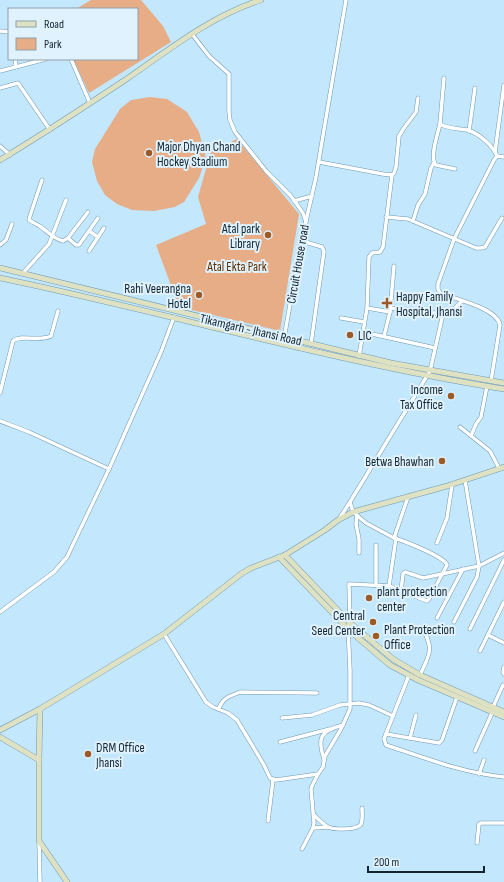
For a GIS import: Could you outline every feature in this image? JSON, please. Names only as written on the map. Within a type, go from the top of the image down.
[{"type":"street","points":[[0,160],[50,130],[192,34],[234,10],[261,0]]},
{"type":"street","points":[[306,222],[319,162],[346,0]]},
{"type":"street","name":"Circuit House road","points":[[192,34],[209,56],[229,74],[230,120],[235,132],[266,171],[304,213],[306,222],[283,344]]},
{"type":"street","points":[[15,67],[16,60]]},
{"type":"street","points":[[71,60],[90,103]]},
{"type":"street","points":[[0,71],[34,61]]},
{"type":"street","points":[[413,221],[418,205],[426,194],[431,168],[434,163],[434,152],[440,124],[444,78]]},
{"type":"street","points":[[0,88],[18,83],[50,130]]},
{"type":"street","points":[[495,152],[504,85]]},
{"type":"street","points":[[469,131],[475,88]]},
{"type":"street","points":[[359,358],[367,308],[369,257],[372,253],[382,251],[392,175],[396,167],[399,136],[416,112],[418,98]]},
{"type":"street","points":[[440,124],[476,134],[495,152],[497,156]]},
{"type":"street","points":[[0,146],[10,154]]},
{"type":"street","points":[[497,156],[504,157]]},
{"type":"street","points":[[491,381],[500,321],[494,315],[470,303],[440,293],[438,284],[454,239],[497,156]]},
{"type":"street","points":[[319,162],[392,175]]},
{"type":"street","points":[[434,163],[436,165],[455,169]]},
{"type":"street","points":[[42,180],[30,220],[52,236],[62,241],[68,238],[88,212]]},
{"type":"street","points":[[294,201],[312,196]]},
{"type":"street","points":[[23,273],[45,249],[52,236],[66,200]]},
{"type":"street","points":[[386,216],[413,221],[476,248],[485,246],[502,218]]},
{"type":"street","points":[[68,238],[76,245],[79,245],[98,218]]},
{"type":"street","points":[[0,245],[6,240],[12,224]]},
{"type":"street","points":[[89,252],[104,228]]},
{"type":"street","points":[[89,231],[98,237]]},
{"type":"street","points":[[302,241],[322,247],[324,251],[311,344]]},
{"type":"street","points":[[384,336],[390,310],[394,266]]},
{"type":"street","name":"Tikamgarh - Jhansi Road","points":[[0,268],[284,337],[359,358]]},
{"type":"street","name":"Tikamgarh - Jhansi Road","points":[[0,278],[78,294],[283,344],[359,358],[487,386],[502,386]]},
{"type":"street","points":[[367,308],[443,314],[451,312],[462,301]]},
{"type":"street","points":[[140,310],[141,303]]},
{"type":"street","points":[[0,393],[13,341],[18,338],[46,338],[51,336],[58,311]]},
{"type":"street","points":[[338,520],[429,373],[443,314]]},
{"type":"street","points":[[0,612],[48,577],[67,557],[109,469],[161,352],[174,317]]},
{"type":"street","points":[[341,318],[364,322]]},
{"type":"street","points":[[362,332],[435,348]]},
{"type":"street","name":"Tikamgarh - Jhansi Road","points":[[429,373],[491,381],[502,386]]},
{"type":"street","points":[[471,436],[480,417],[487,386]]},
{"type":"street","points":[[0,421],[29,432],[109,469]]},
{"type":"street","points":[[0,730],[40,710],[164,634],[241,574],[251,568],[285,555],[338,520],[355,513],[502,468],[490,451],[460,427]]},
{"type":"street","points":[[454,622],[478,577],[479,566],[465,480]]},
{"type":"street","points":[[437,543],[447,518],[452,484]]},
{"type":"street","points":[[389,586],[395,538],[408,497]]},
{"type":"street","points":[[350,502],[355,513],[359,539],[359,553]]},
{"type":"street","points":[[302,848],[313,828],[314,815],[311,790],[312,786],[323,767],[325,756],[343,725],[351,704],[349,584],[389,586],[425,601],[428,600],[447,565],[447,562],[421,548],[395,538],[366,523],[355,513]]},
{"type":"street","points":[[376,545],[376,585]]},
{"type":"street","points":[[401,591],[403,574],[405,572],[423,578],[479,566],[504,553]]},
{"type":"street","points":[[285,555],[349,625],[359,639],[390,664],[408,675],[445,692],[493,710],[504,712]]},
{"type":"street","points":[[279,557],[349,625],[393,659],[420,675],[448,687],[485,707]]},
{"type":"street","points":[[470,629],[504,560]]},
{"type":"street","points":[[437,618],[463,569]]},
{"type":"street","points":[[480,651],[504,602]]},
{"type":"street","points":[[420,675],[431,650],[430,642],[423,628]]},
{"type":"street","points":[[164,634],[206,702],[228,713],[237,720],[264,765],[268,776],[273,780],[318,774]]},
{"type":"street","points":[[488,635],[504,643]]},
{"type":"street","points":[[504,666],[504,674]]},
{"type":"street","points":[[408,675],[386,734],[384,742],[386,745],[456,768],[479,774],[504,777]]},
{"type":"street","points":[[475,751],[503,685],[504,686]]},
{"type":"street","points":[[445,692],[448,687]]},
{"type":"street","points":[[218,709],[223,701],[228,697],[240,692],[317,693]]},
{"type":"street","points":[[386,734],[436,743],[441,742],[458,697]]},
{"type":"street","points":[[282,718],[312,715],[336,706],[351,704],[364,704],[393,716]]},
{"type":"street","points":[[40,710],[40,882]]},
{"type":"street","points":[[493,710],[504,718]]},
{"type":"street","points":[[410,738],[416,715]]},
{"type":"street","points":[[280,742],[343,725]]},
{"type":"street","points":[[324,760],[320,742],[325,733],[330,729]]},
{"type":"street","points":[[0,737],[39,760]]},
{"type":"street","points":[[479,774],[484,760]]},
{"type":"street","points":[[268,821],[273,780]]},
{"type":"street","points":[[313,828],[356,828],[360,826],[362,808]]},
{"type":"street","points":[[314,815],[328,827]]},
{"type":"street","points":[[477,843],[479,824],[504,823]]},
{"type":"street","points":[[39,841],[67,882]]},
{"type":"green space","points":[[91,0],[141,0],[163,26],[171,42],[89,93],[73,60],[138,60],[138,8],[78,8]]},
{"type":"green space","name":"Major Dhyan Chand Hockey Stadium","points":[[150,97],[167,99],[187,112],[199,132],[206,158],[199,178],[184,202],[175,207],[154,211],[132,210],[117,204],[105,195],[97,181],[92,162],[95,149],[120,109],[131,100]]},
{"type":"green space","name":"Atal Ekta Park","points":[[237,139],[299,214],[280,331],[179,307],[156,245],[206,224],[198,197],[211,151]]},
{"type":"place","name":"Major Dhyan Chand Hockey Stadium","points":[[149,153]]},
{"type":"place","name":"Atal park Library","points":[[268,235]]},
{"type":"place","name":"Rahi Veerangna Hotel","points":[[199,295]]},
{"type":"place","name":"Happy Family Hospital, Jhansi","points":[[387,303]]},
{"type":"place","name":"LIC","points":[[350,335]]},
{"type":"place","name":"Income Tax Office","points":[[451,396]]},
{"type":"place","name":"Betwa Bhawhan","points":[[442,461]]},
{"type":"place","name":"plant protection center","points":[[369,598]]},
{"type":"place","name":"Central Seed Center","points":[[373,622]]},
{"type":"place","name":"Plant Protection Office","points":[[376,636]]},
{"type":"place","name":"DRM Office Jhansi","points":[[88,754]]}]
